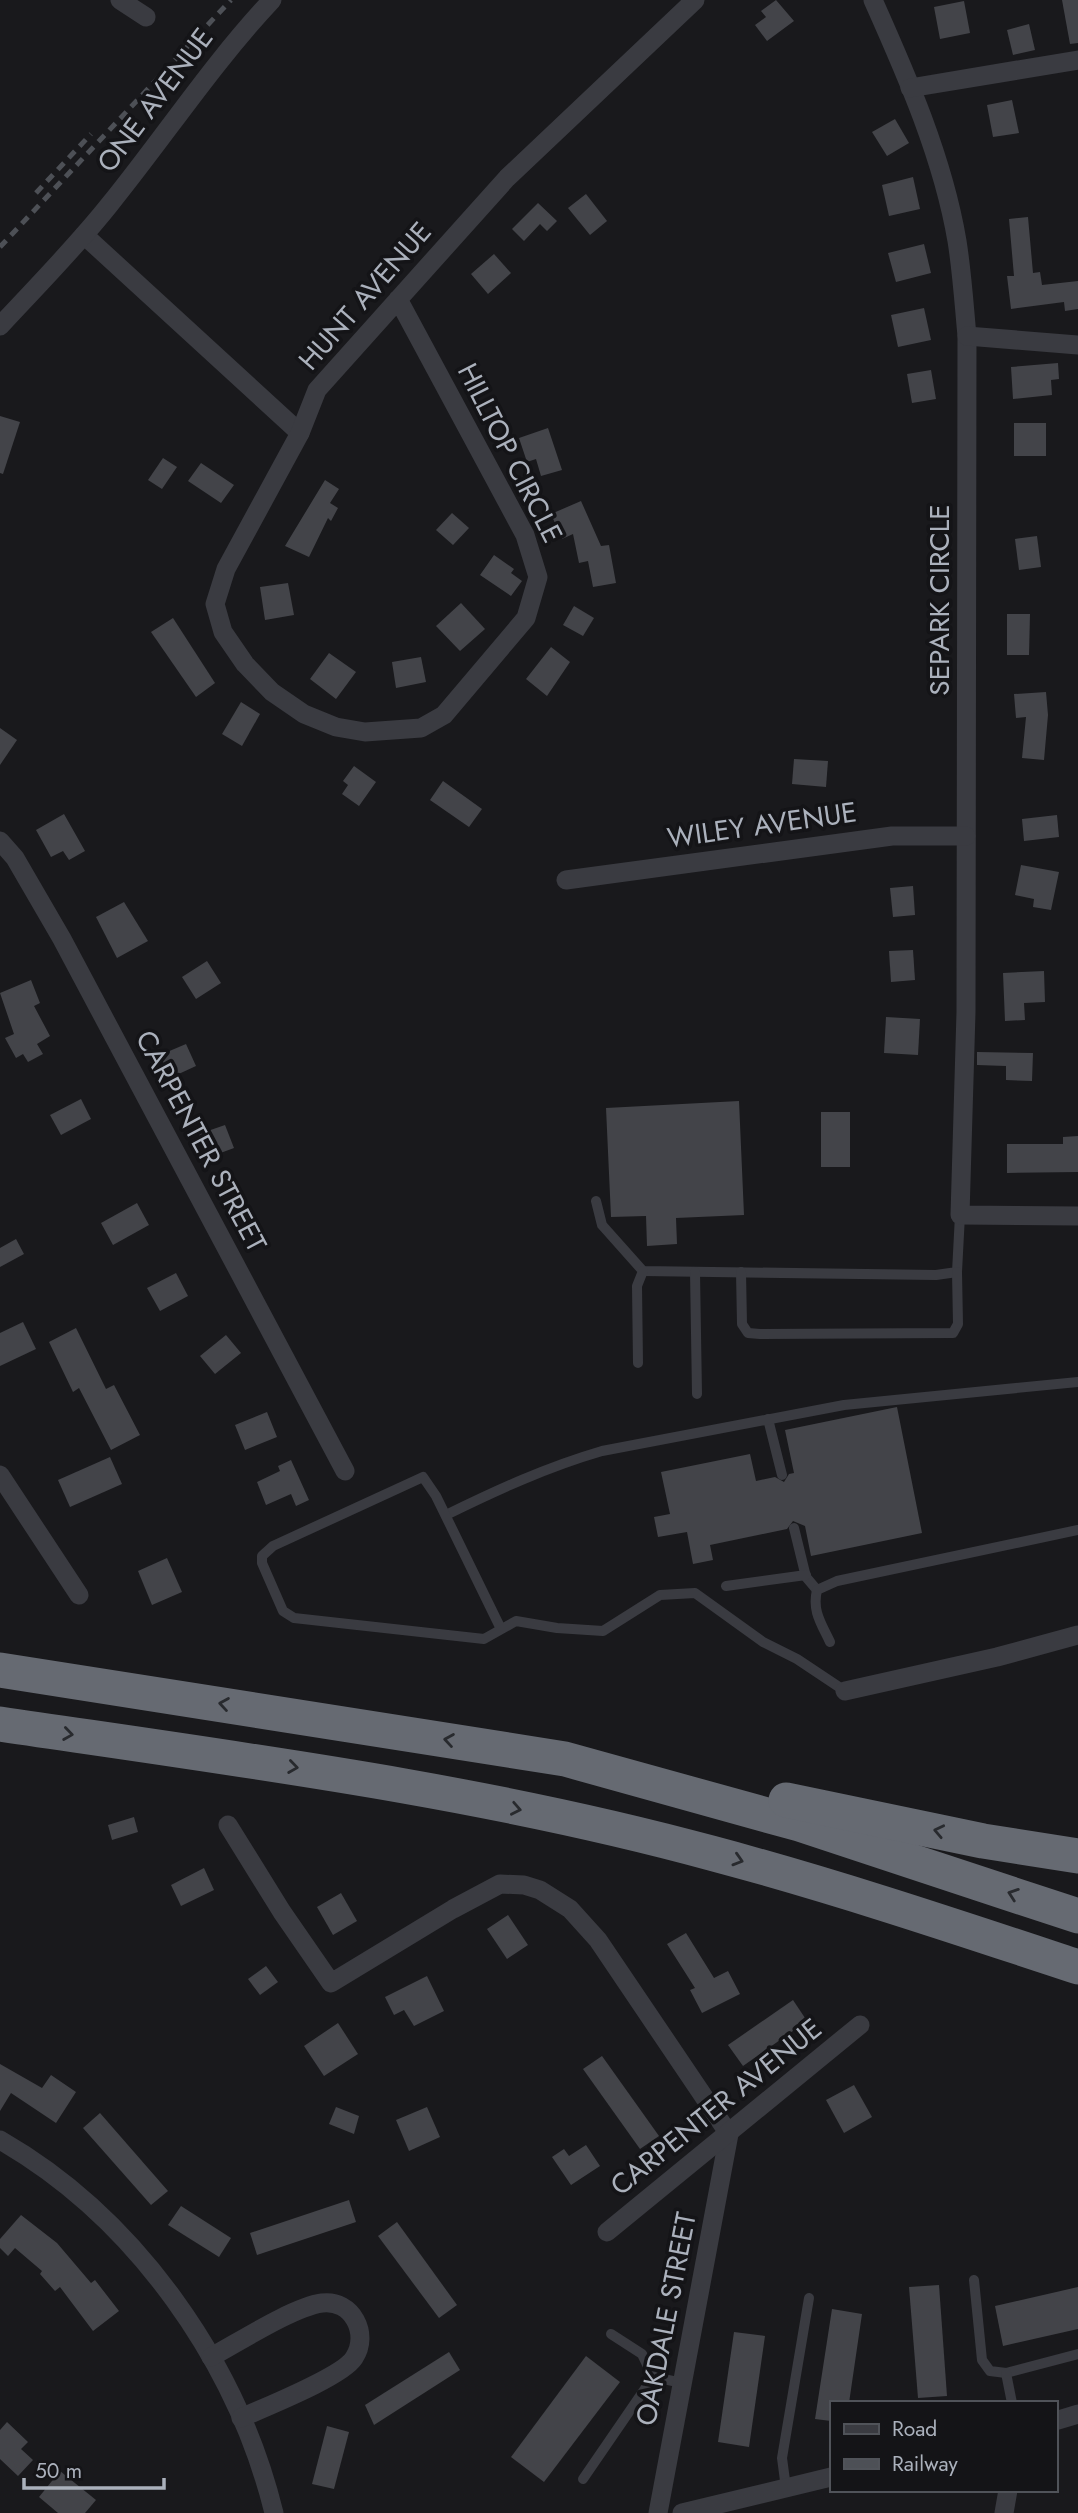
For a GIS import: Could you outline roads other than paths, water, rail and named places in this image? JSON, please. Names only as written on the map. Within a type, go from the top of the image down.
[{"type":"highway","points":[[0,1670],[565,1759],[1078,1856]]},
{"type":"highway","points":[[0,1724],[317,1771],[559,1818],[710,1852],[1078,1967]]},
{"type":"highway","points":[[565,1759],[799,1824],[1078,1916]]},
{"type":"highway","points":[[979,1934],[1007,1959],[1078,1991]]},
{"type":"street","points":[[120,0],[146,17]]},
{"type":"street","name":"ONE AVENUE","points":[[0,326],[84,235],[144,162],[201,81],[272,0]]},
{"type":"street","name":"HUNT AVENUE","points":[[300,433],[317,390],[507,178],[695,0]]},
{"type":"street","name":"SEPARK CIRCLE","points":[[873,0],[910,88],[936,160],[956,239],[967,336],[966,1012],[961,1215]]},
{"type":"street","points":[[910,88],[1078,60]]},
{"type":"street","points":[[84,235],[300,433]]},
{"type":"street","name":"HILLTOP CIRCLE","points":[[300,433],[226,569],[215,604],[223,632],[245,664],[272,692],[304,714],[336,727],[365,732],[421,727],[444,715],[526,618],[538,577],[525,535],[398,299]]},
{"type":"street","points":[[967,336],[1078,345]]},
{"type":"street","name":"WILEY AVENUE","points":[[566,880],[892,836],[966,836]]},
{"type":"street","name":"CARPENTER STREET","points":[[0,841],[15,858],[62,939],[345,1471]]},
{"type":"street","points":[[961,1215],[1078,1216]]},
{"type":"street","points":[[0,1475],[79,1595]]},
{"type":"street","points":[[845,1691],[997,1657],[1078,1635]]},
{"type":"street","points":[[228,1825],[282,1912],[331,1983],[453,1909],[500,1884],[524,1885],[540,1890],[570,1909],[598,1940],[729,2134]]},
{"type":"street","name":"CARPENTER AVENUE","points":[[607,2232],[860,2025]]},
{"type":"street","name":"OAKDALE STREET","points":[[658,2513],[729,2134]]},
{"type":"street","points":[[0,2140],[89,2207],[135,2252],[169,2293],[211,2357],[241,2418],[274,2513]]},
{"type":"street","points":[[211,2357],[310,2306],[324,2302],[345,2308],[359,2327],[360,2344],[353,2360],[329,2376],[241,2418]]},
{"type":"street","points":[[1057,2420],[1078,2414]]},
{"type":"street","points":[[682,2513],[830,2477]]},
{"type":"street","points":[[1004,2513],[1008,2492]]},
{"type":"lane","points":[[596,1201],[602,1225],[643,1271],[936,1275],[957,1272]]},
{"type":"lane","points":[[741,1272],[742,1324],[748,1333],[953,1333],[958,1324],[957,1272],[961,1215]]},
{"type":"lane","points":[[638,1363],[637,1286],[643,1271]]},
{"type":"lane","points":[[695,1272],[697,1394]]},
{"type":"lane","points":[[446,1515],[509,1484],[563,1462],[602,1451],[768,1419],[909,1397],[1078,1382]]},
{"type":"lane","points":[[768,1419],[782,1475]]},
{"type":"lane","points":[[501,1629],[446,1515],[424,1478],[273,1546],[262,1556],[262,1563],[283,1611],[294,1618],[484,1639],[516,1621],[603,1631],[660,1595],[695,1593],[763,1642],[797,1659],[845,1691]]},
{"type":"lane","points":[[794,1528],[806,1575],[817,1590],[815,1612],[831,1642]]},
{"type":"lane","points":[[817,1590],[837,1581],[1078,1530]]},
{"type":"lane","points":[[726,1586],[806,1575]]},
{"type":"lane","points":[[974,2280],[982,2360],[990,2371],[1006,2373],[1078,2354]]},
{"type":"lane","points":[[786,2488],[782,2458],[808,2298]]},
{"type":"lane","points":[[611,2334],[642,2354],[653,2377]]},
{"type":"lane","points":[[1006,2373],[1012,2401]]},
{"type":"lane","points":[[653,2377],[683,2384]]},
{"type":"lane","points":[[583,2479],[653,2377]]},
{"type":"railway","points":[[0,247],[231,0]]},
{"type":"railway","points":[[36,193],[91,134]]}]
